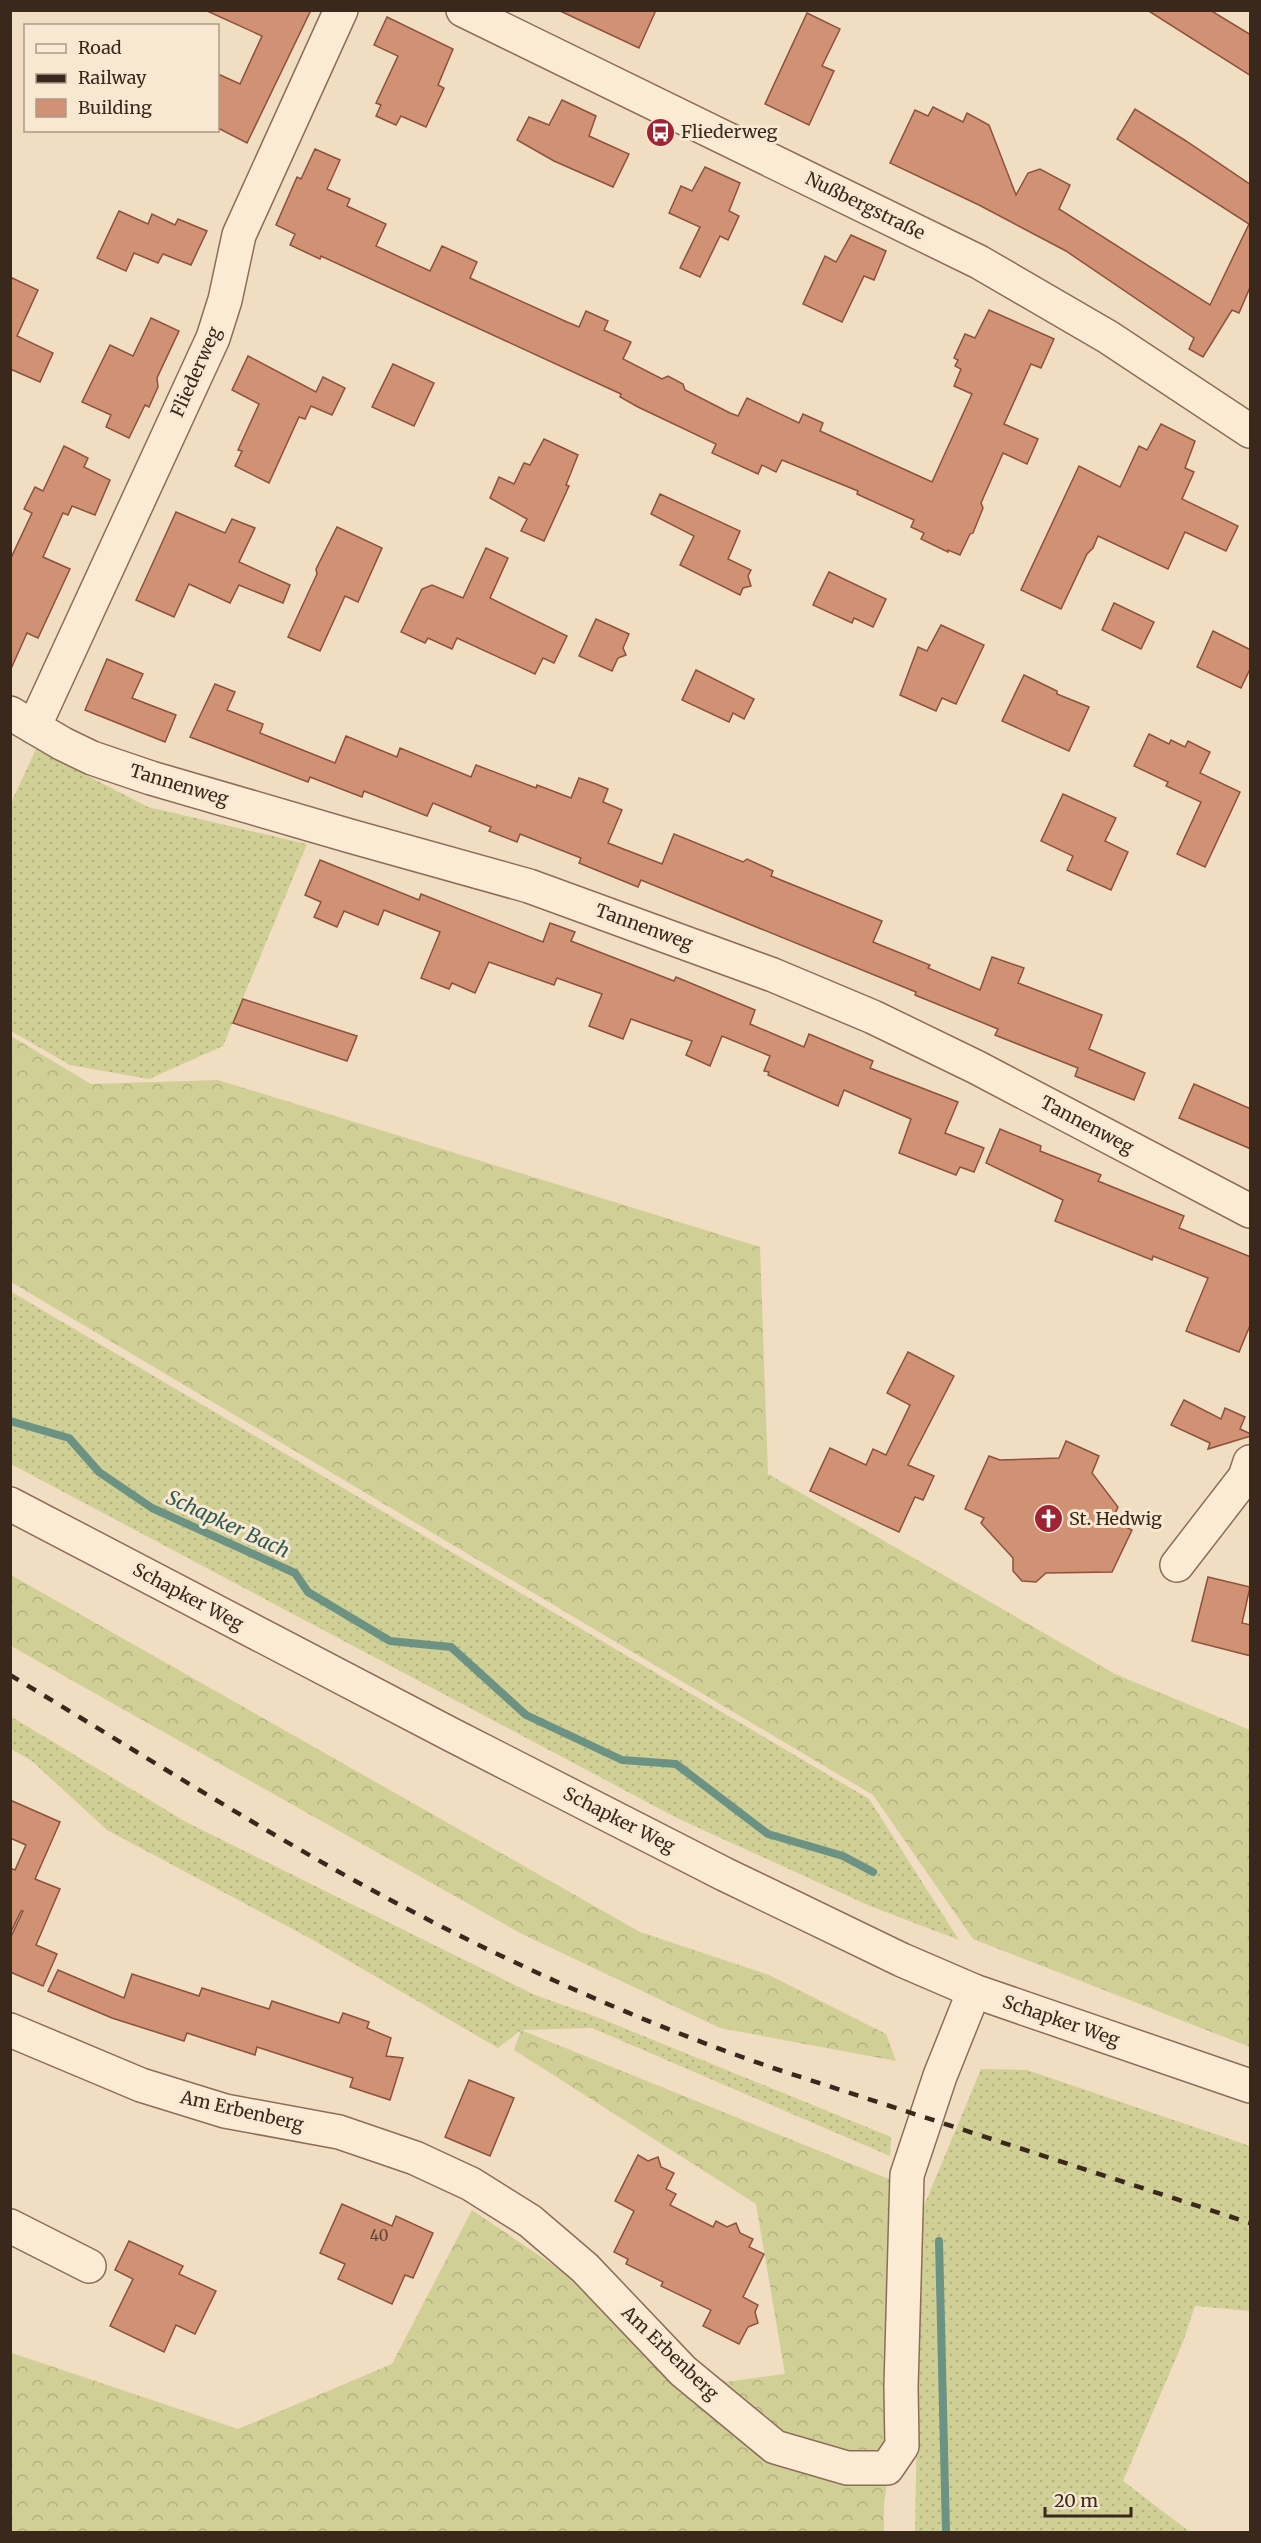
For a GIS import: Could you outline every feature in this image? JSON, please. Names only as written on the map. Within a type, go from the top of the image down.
[{"type":"street","name":"Fliederweg","points":[[22,720],[213,338],[225,300],[238,236],[340,10]]},
{"type":"street","name":"Nußbergstraße","points":[[463,10],[979,262],[1108,337],[1251,431]]},
{"type":"street","name":"Tannenweg","points":[[22,720],[92,758],[151,778],[529,886],[772,975],[873,1017],[976,1067],[1251,1211]]},
{"type":"street","points":[[1177,1565],[1245,1477],[1251,1462]]},
{"type":"street","name":"Schapker Weg","points":[[10,1504],[724,1874],[902,1960],[974,1991],[1251,2086]]},
{"type":"street","name":"Am Erbenberg","points":[[10,2030],[141,2085],[225,2111],[339,2132],[415,2158],[471,2184],[530,2221],[585,2268],[683,2371],[775,2447],[847,2468],[887,2468],[902,2446],[901,2387],[907,2175],[940,2076],[974,1991]]},
{"type":"street","points":[[10,2226],[89,2265]]},
{"type":"green space","points":[[36,749],[148,807],[307,844],[223,1046],[149,1079],[70,1065],[11,1031],[11,803]]},
{"type":"green space","points":[[11,1036],[91,1084],[218,1080],[760,1247],[768,1474],[1115,1674],[1250,1730],[1250,2047],[973,1939],[873,1795],[11,1282]]},
{"type":"green space","points":[[10,1291],[869,1799],[959,1940],[870,1906],[677,1818],[11,1464]]},
{"type":"green space","points":[[11,1575],[640,1932],[769,1975],[886,2034],[896,2061],[720,2028],[520,1933],[11,1646]]},
{"type":"green space","points":[[10,1716],[186,1822],[535,1995],[597,2017],[891,2137],[890,2156],[592,2028],[521,2030],[498,2048],[313,1940],[107,1830],[32,1761],[11,1749]]},
{"type":"green space","points":[[521,2030],[906,2186],[897,2415],[884,2504],[884,2532],[11,2532],[12,2353],[238,2429],[392,2364],[472,2210],[726,2382],[785,2374],[756,2204],[514,2050]]},
{"type":"green space","points":[[981,2069],[1027,2070],[1250,2146],[1250,2311],[1195,2306],[1183,2342],[1123,2481],[1190,2532],[915,2532],[921,2213]]},
{"type":"building","points":[[205,10],[311,10],[247,143],[219,129],[219,74],[240,84],[262,36]]},
{"type":"building","points":[[558,10],[656,10],[639,48]]},
{"type":"building","points":[[1147,10],[1210,10],[1251,35],[1251,76]]},
{"type":"building","points":[[807,13],[840,29],[822,66],[834,71],[809,125],[765,104]]},
{"type":"building","points":[[387,17],[453,49],[438,85],[444,88],[426,127],[401,116],[396,125],[376,116],[381,105],[376,103],[398,56],[374,45]]},
{"type":"building","points":[[562,100],[596,116],[589,136],[629,154],[613,187],[554,161],[517,140],[529,117],[549,125]]},
{"type":"building","points":[[933,107],[963,122],[967,113],[989,125],[1016,195],[1028,173],[1040,169],[1070,185],[1059,209],[1210,305],[1249,224],[1117,139],[1135,109],[1186,141],[1251,185],[1251,285],[1239,313],[1232,310],[1203,357],[1189,349],[1194,338],[1066,251],[979,205],[890,163],[915,110],[928,116]]},
{"type":"building","points":[[315,149],[340,160],[327,189],[350,199],[347,206],[386,224],[376,246],[430,271],[442,246],[477,262],[470,278],[567,322],[579,327],[586,311],[608,321],[604,330],[631,342],[623,359],[662,379],[668,376],[683,384],[685,390],[730,413],[738,416],[747,398],[799,423],[803,414],[823,423],[820,431],[932,482],[972,394],[954,386],[961,369],[955,366],[958,360],[954,358],[965,334],[975,338],[989,310],[1054,339],[1041,368],[1031,364],[1004,424],[1038,439],[1027,464],[1003,453],[981,503],[983,508],[973,533],[970,534],[960,555],[948,550],[948,552],[921,539],[924,533],[911,527],[914,520],[857,494],[858,491],[782,460],[776,472],[762,465],[758,474],[712,453],[716,444],[638,407],[620,397],[621,394],[321,256],[320,259],[290,245],[295,234],[276,225],[297,177],[301,179]]},
{"type":"building","points":[[705,167],[740,183],[729,211],[739,216],[728,240],[720,236],[700,277],[680,268],[700,227],[669,213],[681,186],[692,191]]},
{"type":"building","points":[[119,211],[148,224],[152,214],[175,225],[178,219],[207,231],[191,265],[163,254],[158,263],[134,253],[126,271],[97,258]]},
{"type":"building","points":[[851,235],[886,251],[874,280],[864,276],[842,322],[803,304],[825,256],[836,262]]},
{"type":"building","points":[[10,277],[38,290],[17,336],[53,353],[40,382],[10,369]]},
{"type":"building","points":[[151,318],[179,331],[157,378],[158,387],[149,407],[145,405],[129,438],[106,427],[111,415],[82,402],[110,345],[133,356]]},
{"type":"building","points":[[248,356],[316,392],[323,377],[345,388],[332,415],[311,406],[305,419],[299,417],[269,483],[235,466],[242,451],[238,450],[259,404],[232,390]]},
{"type":"building","points":[[393,364],[434,383],[414,426],[372,407]]},
{"type":"building","points":[[1161,424],[1195,441],[1185,468],[1194,472],[1182,499],[1238,526],[1226,551],[1185,532],[1168,569],[1098,536],[1061,609],[1021,590],[1079,466],[1120,487],[1139,446],[1147,450]]},
{"type":"building","points":[[544,439],[578,455],[566,485],[569,486],[544,541],[521,531],[527,519],[490,498],[499,477],[514,484],[524,463],[530,465]]},
{"type":"building","points":[[64,446],[88,458],[84,467],[110,480],[95,515],[72,506],[68,515],[63,513],[43,557],[70,569],[38,638],[27,633],[10,671],[10,560],[32,513],[24,509],[35,487],[43,491]]},
{"type":"building","points":[[660,494],[740,531],[728,559],[751,570],[748,576],[751,586],[743,588],[740,595],[680,565],[694,536],[651,514]]},
{"type":"building","points":[[176,512],[225,533],[232,519],[255,528],[239,562],[290,585],[283,603],[239,585],[230,603],[189,584],[174,617],[136,600]]},
{"type":"building","points":[[337,527],[382,548],[358,602],[345,596],[320,651],[288,637],[317,574],[316,569]]},
{"type":"building","points":[[486,548],[508,558],[490,598],[567,636],[554,663],[543,658],[535,674],[457,638],[452,649],[428,638],[425,643],[401,632],[422,589],[432,585],[463,598]]},
{"type":"building","points":[[829,572],[886,599],[873,627],[854,618],[852,623],[813,605]]},
{"type":"building","points":[[1114,603],[1154,622],[1141,649],[1102,630]]},
{"type":"building","points":[[596,619],[629,634],[623,648],[626,655],[618,658],[612,671],[579,656]]},
{"type":"building","points":[[941,625],[984,645],[956,704],[942,698],[936,711],[900,695],[918,647],[927,651]]},
{"type":"building","points":[[1213,631],[1251,650],[1251,667],[1241,688],[1197,667]]},
{"type":"building","points":[[107,659],[143,674],[132,698],[176,715],[165,742],[85,710]]},
{"type":"building","points":[[696,670],[754,699],[744,719],[733,713],[729,722],[682,700]]},
{"type":"building","points":[[1024,675],[1057,691],[1057,694],[1089,707],[1069,751],[1002,721]]},
{"type":"building","points":[[215,684],[235,692],[227,710],[263,724],[260,733],[335,763],[346,736],[397,757],[400,748],[471,777],[476,765],[536,788],[537,785],[571,798],[579,778],[596,784],[608,789],[603,802],[622,810],[608,843],[662,864],[674,834],[743,862],[747,859],[773,871],[771,876],[882,921],[873,942],[930,965],[928,968],[980,990],[992,957],[1024,968],[1018,983],[1102,1015],[1089,1049],[1145,1073],[1134,1100],[1075,1076],[1078,1068],[995,1035],[998,1029],[915,995],[916,992],[641,880],[638,887],[579,863],[581,858],[520,834],[517,842],[489,831],[491,827],[433,803],[427,816],[364,791],[362,797],[310,777],[308,782],[190,737]]},
{"type":"building","points":[[1149,734],[1169,744],[1171,740],[1185,747],[1188,741],[1210,752],[1200,773],[1240,792],[1205,867],[1177,854],[1201,802],[1166,786],[1168,782],[1134,766]]},
{"type":"building","points":[[1063,794],[1116,818],[1105,841],[1128,852],[1111,890],[1067,870],[1073,856],[1041,841]]},
{"type":"building","points":[[320,860],[419,900],[421,894],[543,942],[550,923],[575,932],[571,941],[674,981],[676,977],[755,1010],[750,1024],[804,1047],[809,1034],[873,1061],[870,1068],[958,1102],[945,1133],[984,1148],[974,1172],[960,1167],[956,1175],[899,1153],[911,1119],[844,1090],[838,1106],[768,1075],[769,1072],[764,1071],[770,1056],[722,1036],[710,1066],[686,1055],[692,1041],[631,1019],[623,1039],[589,1026],[602,994],[557,978],[554,985],[489,962],[475,993],[452,983],[449,989],[421,978],[440,932],[384,910],[378,925],[344,911],[337,927],[314,917],[321,902],[305,895]]},
{"type":"building","points":[[243,999],[357,1036],[347,1061],[233,1023]]},
{"type":"building","points":[[1194,1084],[1251,1109],[1251,1149],[1179,1118]]},
{"type":"building","points":[[1000,1129],[1041,1146],[1040,1151],[1101,1175],[1098,1181],[1184,1216],[1179,1228],[1251,1257],[1251,1323],[1239,1352],[1186,1331],[1208,1278],[1153,1256],[1152,1260],[1055,1221],[1063,1200],[986,1163]]},
{"type":"building","points":[[908,1352],[954,1376],[908,1465],[934,1476],[923,1500],[915,1497],[899,1532],[810,1491],[830,1448],[866,1465],[873,1449],[886,1455],[910,1405],[887,1393]]},
{"type":"building","points":[[1184,1400],[1221,1419],[1225,1408],[1245,1417],[1240,1429],[1251,1436],[1208,1449],[1210,1443],[1171,1425]]},
{"type":"building","name":"St. Hedwig","points":[[1066,1441],[1099,1456],[1092,1473],[1118,1507],[1112,1520],[1132,1530],[1112,1572],[1046,1573],[1036,1582],[1022,1581],[1013,1571],[1013,1558],[981,1523],[984,1518],[965,1509],[989,1456],[1000,1460],[1059,1458]]},
{"type":"building","points":[[1208,1577],[1250,1587],[1242,1623],[1251,1625],[1251,1656],[1192,1641]]},
{"type":"building","points":[[10,1800],[60,1822],[35,1879],[60,1889],[36,1945],[57,1954],[43,1986],[10,1972],[10,1939],[23,1911],[10,1934],[10,1868],[15,1870],[26,1845],[10,1838]]},
{"type":"building","points":[[58,1970],[124,1998],[132,1974],[199,1996],[202,1988],[269,2009],[272,2001],[339,2023],[343,2013],[369,2022],[367,2028],[391,2038],[386,2056],[403,2058],[390,2100],[350,2087],[353,2078],[257,2047],[255,2055],[187,2033],[184,2041],[112,2018],[48,1991]]},
{"type":"building","points":[[469,2080],[514,2098],[490,2156],[445,2137]]},
{"type":"building","points":[[638,2155],[648,2161],[658,2157],[661,2167],[674,2173],[666,2189],[676,2194],[670,2205],[713,2227],[716,2221],[727,2227],[736,2223],[740,2233],[753,2239],[749,2247],[764,2254],[743,2297],[758,2305],[755,2312],[758,2323],[748,2327],[739,2344],[703,2326],[711,2310],[661,2286],[663,2282],[626,2264],[628,2259],[614,2252],[634,2211],[615,2201]]},
{"type":"building","points":[[342,2204],[392,2226],[396,2216],[433,2233],[413,2278],[405,2275],[392,2304],[338,2279],[345,2264],[320,2253]]},
{"type":"building","points":[[129,2241],[183,2266],[179,2274],[216,2291],[195,2334],[176,2325],[164,2352],[110,2326],[133,2279],[115,2270]]},
{"type":"waterway","name":"Schapker Bach","points":[[10,1421],[69,1438],[99,1472],[152,1508],[295,1573],[308,1592],[390,1641],[451,1647],[526,1715],[622,1760],[676,1764],[768,1834],[843,1856],[873,1872]]},
{"type":"waterway","points":[[939,2241],[946,2532]]},
{"type":"railway","points":[[10,1675],[348,1877],[503,1957],[610,2005],[773,2068],[1250,2223]]},
{"type":"place","name":"Fliederweg","points":[[660,132]]},
{"type":"place","name":"St. Hedwig","points":[[1048,1519]]}]
